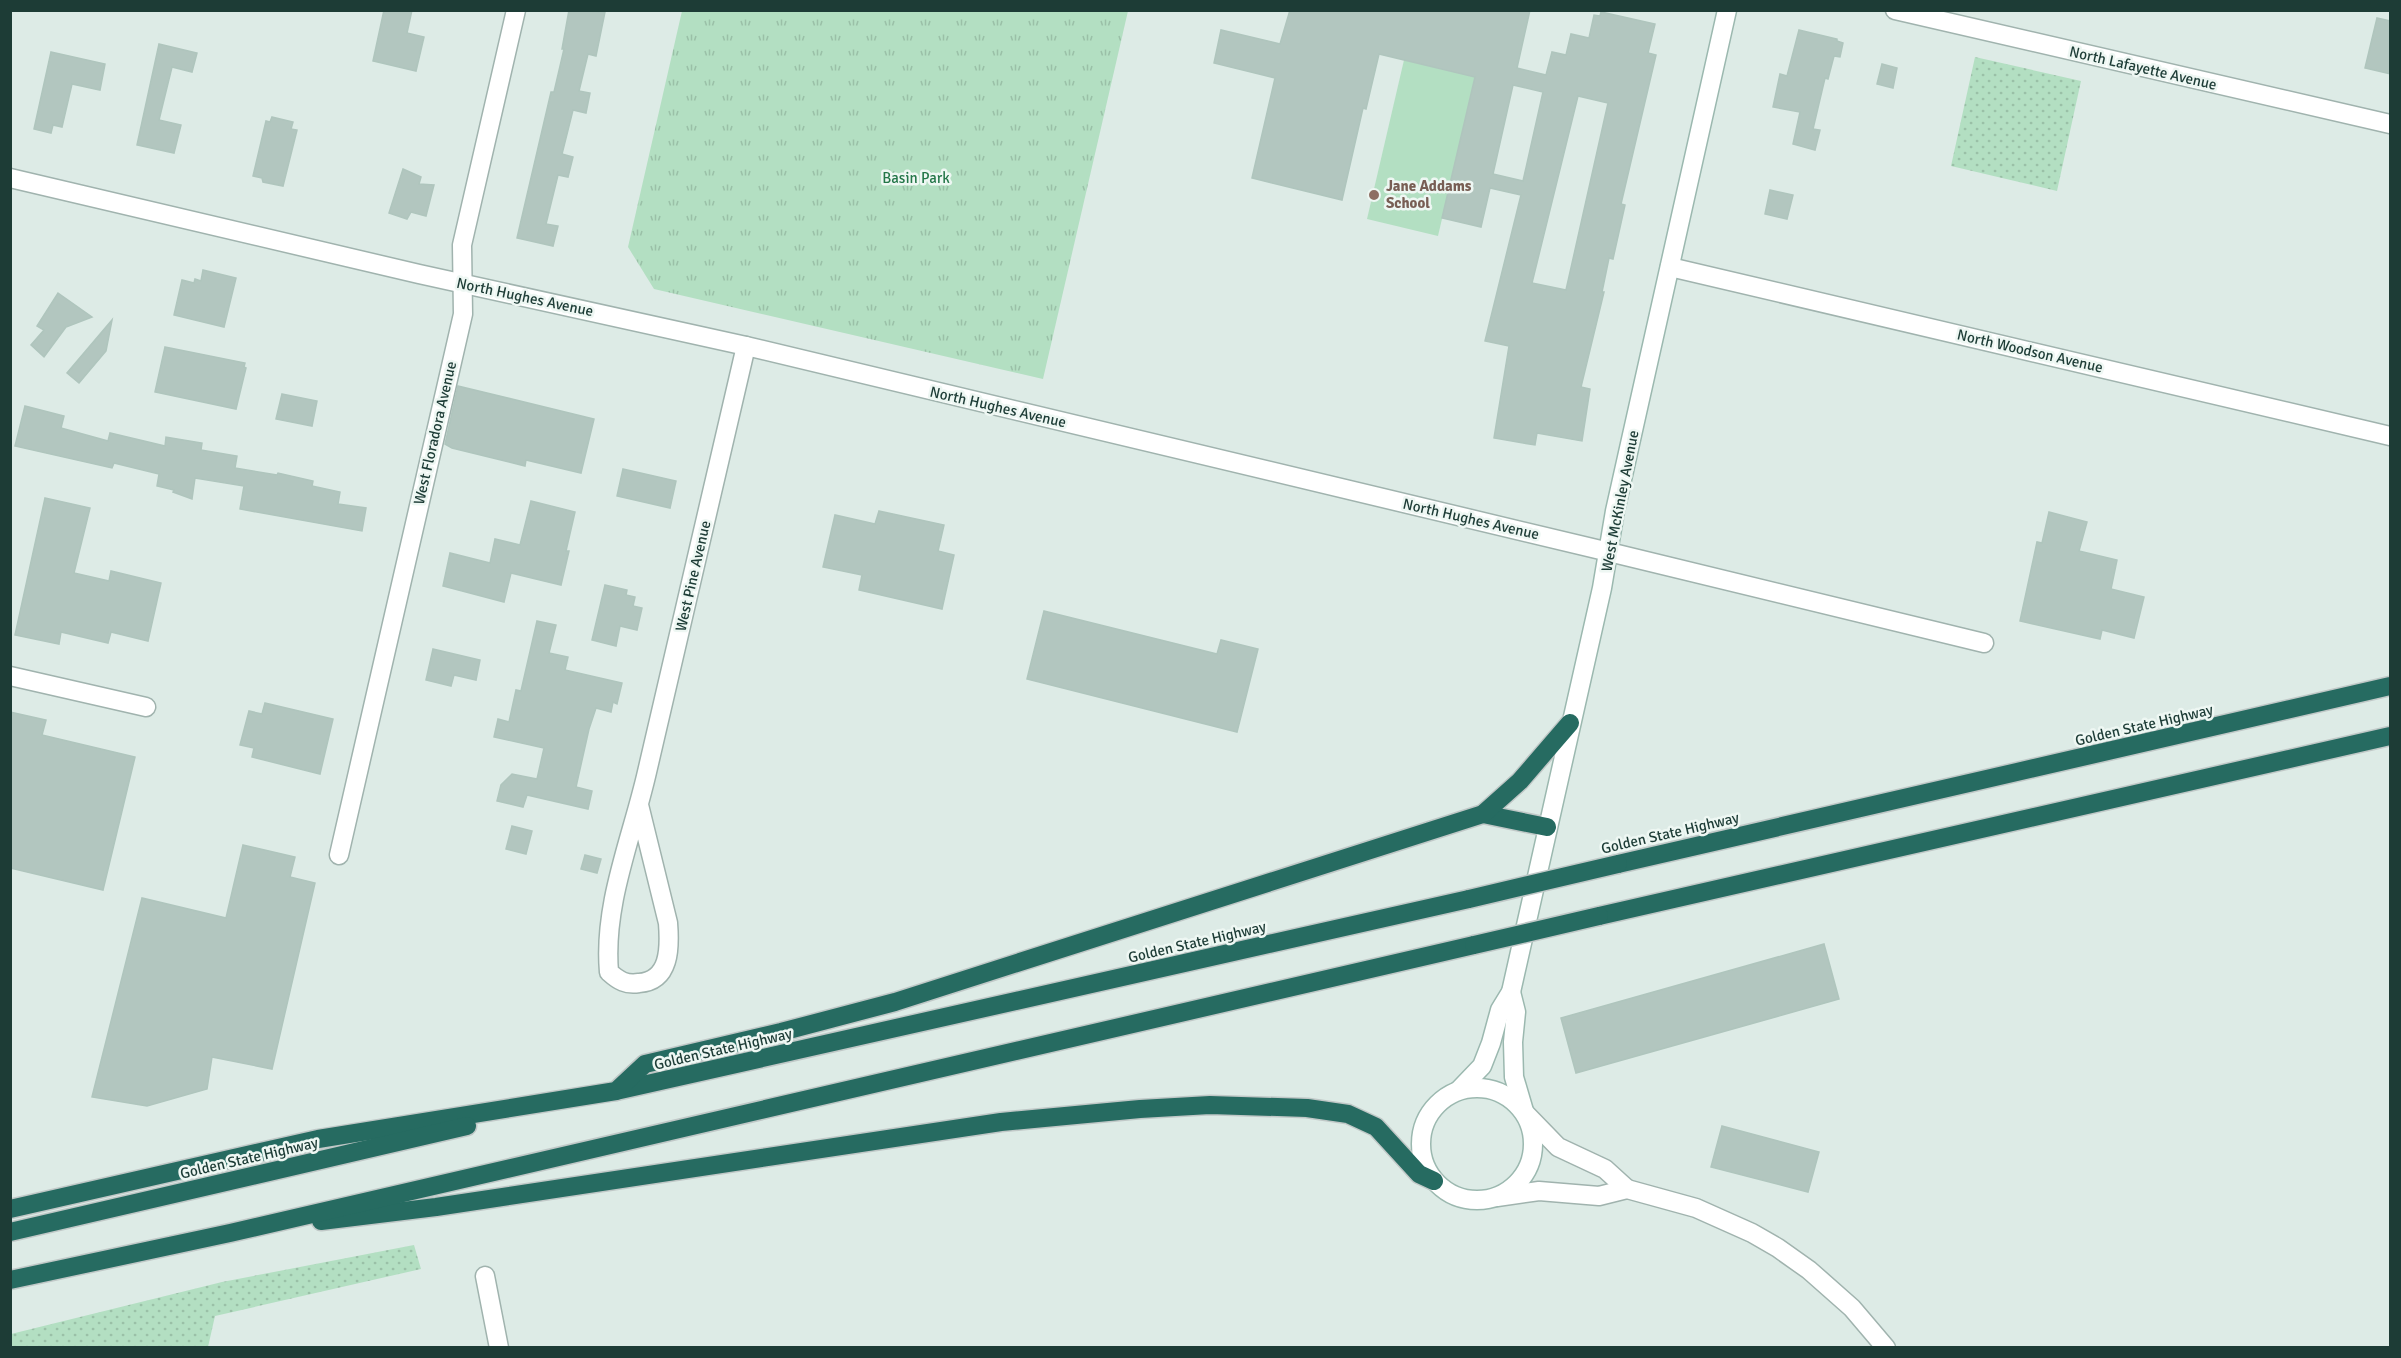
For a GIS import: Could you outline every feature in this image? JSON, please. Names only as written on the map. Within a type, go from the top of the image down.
[{"type":"highway","name":"Golden State Highway","points":[[10,1232],[616,1091],[1469,899],[2391,685]]},
{"type":"highway","points":[[10,1209],[318,1138],[616,1091],[645,1064],[895,1002],[1483,814],[1520,781],[1570,723]]},
{"type":"highway","points":[[10,1280],[230,1233],[1599,916],[2391,736]]},
{"type":"highway","points":[[1483,814],[1547,827]]},
{"type":"highway","points":[[230,1233],[436,1207],[1001,1122],[1210,1105],[1307,1108],[1348,1114],[1376,1127],[1419,1173],[1434,1180]]},
{"type":"street","name":"West Floradora Avenue","points":[[339,855],[463,314],[462,245],[516,10]]},
{"type":"street","name":"West McKinley Avenue","points":[[1434,1180],[1425,1165],[1421,1147],[1423,1129],[1431,1112],[1443,1099],[1459,1090],[1482,1066],[1500,1010],[1511,992],[1727,10]]},
{"type":"street","name":"North Lafayette Avenue","points":[[1895,10],[2391,124]]},
{"type":"street","name":"North Hughes Avenue","points":[[10,178],[746,346],[1984,643]]},
{"type":"street","name":"North Woodson Avenue","points":[[1670,267],[2391,436]]},
{"type":"street","name":"West Pine Avenue","points":[[639,805],[668,923],[669,939],[667,961],[660,975],[651,982],[628,984],[609,972],[609,921],[639,805],[746,346]]},
{"type":"street","points":[[10,676],[146,707]]},
{"type":"street","name":"West McKinley Avenue","points":[[1497,1197],[1512,1188],[1524,1176],[1531,1161],[1532,1136],[1514,1077],[1513,1042],[1516,1012],[1511,992]]},
{"type":"street","points":[[1459,1090],[1477,1087],[1495,1090],[1511,1098],[1558,1147],[1605,1169],[1627,1189],[1696,1208],[1722,1218],[1778,1248],[1839,1296],[1886,1347]]},
{"type":"street","points":[[1434,1180],[1447,1192],[1463,1198],[1480,1200],[1539,1191],[1599,1196],[1627,1189]]},
{"type":"street","points":[[485,1276],[499,1347]]},
{"type":"green space","name":"Basin Park","points":[[682,11],[1128,11],[1043,379],[654,289],[628,247]]},
{"type":"green space","points":[[1975,57],[2081,81],[2057,191],[1951,166]]},
{"type":"green space","points":[[1404,60],[1475,77],[1438,236],[1367,219]]},
{"type":"green space","points":[[414,1245],[421,1269],[215,1316],[208,1347],[11,1347],[11,1334],[222,1282]]},
{"type":"building","points":[[384,10],[412,10],[407,33],[424,37],[416,71],[373,61]]},
{"type":"building","points":[[569,10],[605,12],[596,56],[588,54],[579,91],[590,93],[586,113],[573,110],[562,154],[573,157],[568,177],[558,175],[546,224],[558,226],[553,246],[517,238],[551,92],[554,92],[564,49],[562,49]]},
{"type":"building","points":[[1290,10],[1530,10],[1517,68],[1546,75],[1552,52],[1566,55],[1571,34],[1589,38],[1594,15],[1600,16],[1601,12],[1655,24],[1648,53],[1656,55],[1621,204],[1625,205],[1613,259],[1609,258],[1602,292],[1604,292],[1581,387],[1590,389],[1582,441],[1537,433],[1535,445],[1494,438],[1509,346],[1485,341],[1521,195],[1490,188],[1481,227],[1442,218],[1475,77],[1379,54],[1366,109],[1363,108],[1342,200],[1252,178],[1275,78],[1214,63],[1221,30],[1280,44]],"holes":[[[1513,85],[1543,92],[1523,181],[1493,174]],[[1578,96],[1608,103],[1566,290],[1532,283]]]},
{"type":"building","points":[[2377,18],[2391,21],[2391,74],[2365,68]]},
{"type":"building","points":[[1799,30],[1837,39],[1843,43],[1840,57],[1834,56],[1828,79],[1825,78],[1813,129],[1820,130],[1815,150],[1793,144],[1800,112],[1773,107],[1780,74],[1787,76]]},
{"type":"building","points":[[159,44],[197,53],[192,72],[172,67],[159,120],[181,125],[174,153],[137,145]]},
{"type":"building","points":[[51,52],[105,64],[100,90],[72,84],[62,127],[53,125],[51,133],[34,129]]},
{"type":"building","points":[[1882,64],[1897,68],[1893,88],[1877,84]]},
{"type":"building","points":[[272,117],[293,122],[291,129],[297,130],[283,186],[263,182],[262,178],[253,176],[266,121],[270,122]]},
{"type":"building","points":[[403,169],[421,177],[419,184],[434,185],[426,216],[411,212],[407,219],[389,213]]},
{"type":"building","points":[[1770,190],[1793,195],[1787,219],[1765,214]]},
{"type":"building","points":[[203,270],[236,278],[224,327],[174,315],[182,280],[194,283],[195,279],[201,281]]},
{"type":"building","points":[[58,293],[92,317],[66,327],[44,357],[31,345],[44,330],[37,326]]},
{"type":"building","points":[[112,320],[106,351],[79,383],[67,373]]},
{"type":"building","points":[[165,347],[245,363],[246,368],[236,409],[155,392]]},
{"type":"building","points":[[458,386],[594,419],[581,473],[526,460],[525,466],[452,448],[445,444]]},
{"type":"building","points":[[282,394],[317,401],[312,426],[276,419]]},
{"type":"building","points":[[25,406],[64,416],[61,428],[108,441],[110,433],[165,446],[166,437],[202,443],[201,450],[237,456],[235,468],[277,475],[278,473],[313,481],[312,486],[340,492],[338,504],[366,508],[362,531],[240,509],[244,486],[195,478],[192,499],[173,492],[174,490],[157,486],[159,474],[114,463],[112,468],[15,446]]},
{"type":"building","points":[[623,469],[676,481],[670,508],[617,496]]},
{"type":"building","points":[[45,498],[90,508],[74,573],[109,581],[111,571],[161,583],[148,641],[111,632],[108,643],[61,632],[59,644],[15,635]]},
{"type":"building","points":[[531,501],[575,512],[561,585],[511,573],[504,602],[443,586],[450,553],[490,563],[495,539],[520,545]]},
{"type":"building","points":[[879,511],[944,525],[938,551],[954,555],[942,609],[859,590],[862,575],[823,567],[835,515],[875,524]]},
{"type":"building","points":[[2049,512],[2087,522],[2079,551],[2117,560],[2111,589],[2144,597],[2134,638],[2102,630],[2100,639],[2020,621],[2037,542],[2042,543]]},
{"type":"building","points":[[605,585],[627,590],[626,595],[635,597],[633,606],[642,608],[637,630],[620,626],[616,646],[592,640]]},
{"type":"building","points":[[1044,611],[1217,654],[1221,640],[1258,649],[1237,732],[1027,679]]},
{"type":"building","points":[[537,621],[556,625],[549,653],[568,657],[565,670],[622,683],[617,704],[613,702],[611,712],[596,708],[589,729],[576,787],[592,791],[588,809],[527,795],[523,807],[497,801],[501,785],[512,774],[537,779],[544,748],[494,737],[498,719],[509,722],[516,690],[521,691]]},
{"type":"building","points":[[433,649],[480,660],[476,680],[454,675],[451,686],[426,680]]},
{"type":"building","points":[[265,703],[333,719],[320,774],[252,757],[254,748],[240,745],[249,711],[262,714]]},
{"type":"building","points":[[10,712],[46,720],[42,735],[135,757],[103,890],[10,868]]},
{"type":"building","points":[[512,826],[532,831],[526,854],[506,849]]},
{"type":"building","points":[[243,845],[295,857],[290,877],[315,883],[272,1069],[212,1057],[207,1089],[147,1106],[92,1097],[142,898],[226,918]]},
{"type":"building","points":[[585,855],[601,859],[597,873],[581,869]]},
{"type":"building","points":[[1824,944],[1839,999],[1576,1073],[1561,1018]]},
{"type":"building","points":[[1722,1126],[1819,1152],[1808,1192],[1711,1167]]},
{"type":"place","name":"Jane Addams School","points":[[1374,195]]}]
